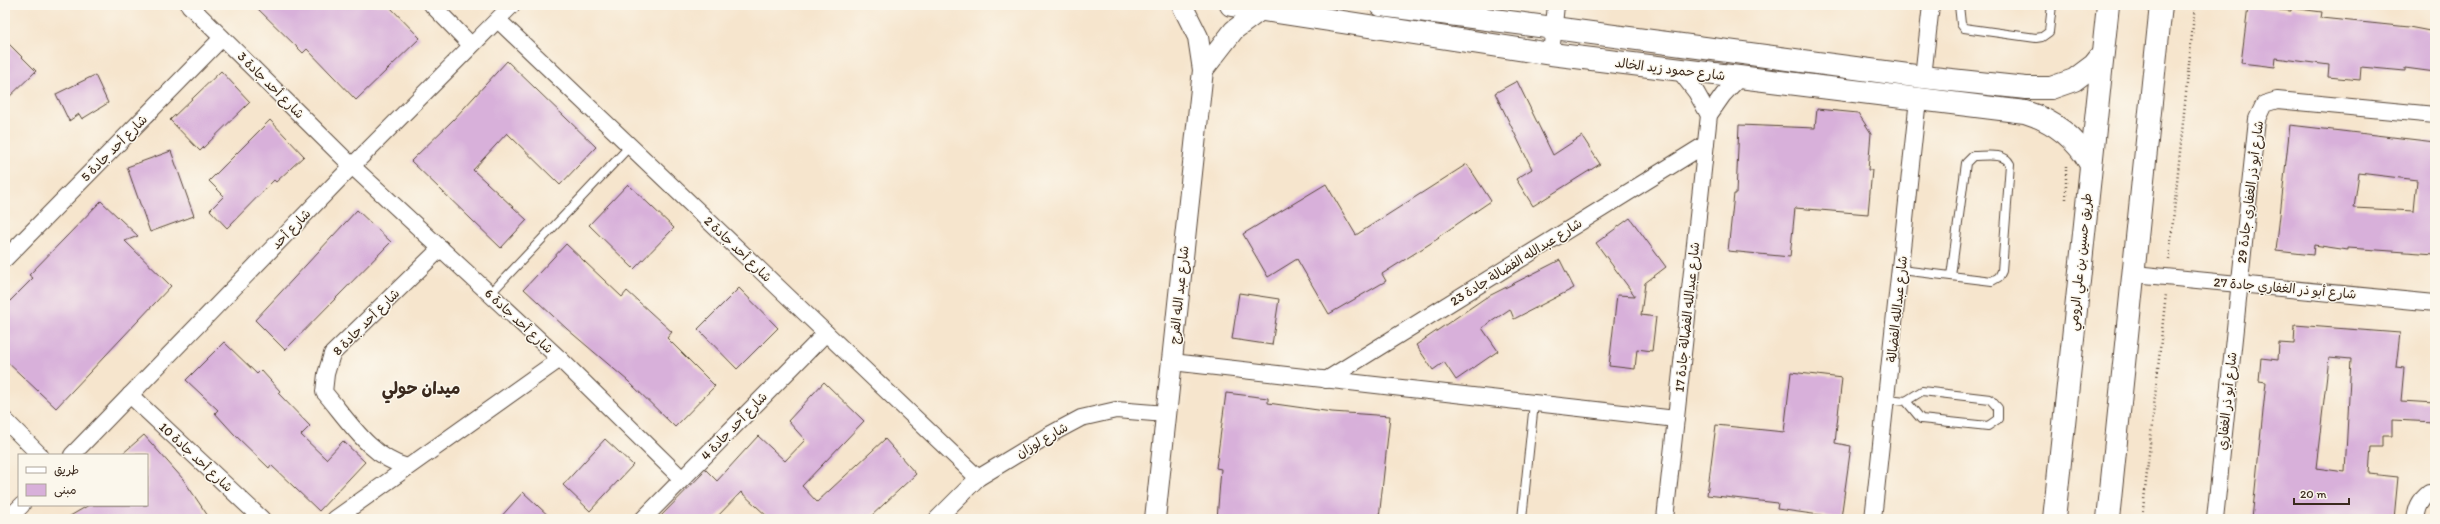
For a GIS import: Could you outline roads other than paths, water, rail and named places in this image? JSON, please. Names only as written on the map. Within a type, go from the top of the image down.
[{"type":"main road","name":"شارع حمود زيد الخالد","points":[[1231,5],[1552,54],[2017,111],[2039,116],[2066,132],[2075,141],[2090,163]]},
{"type":"main road","name":"شارع حمود زيد الخالد","points":[[1381,5],[1923,77],[2026,88],[2051,88],[2074,80],[2094,65],[2102,55]]},
{"type":"main road","name":"طريق حسين بن علي الرومي","points":[[2054,519],[2090,163],[2108,5]]},
{"type":"main road","points":[[2108,519],[2161,5]]},
{"type":"street","name":"شارع أحد جادة 3","points":[[189,5],[352,166]]},
{"type":"street","points":[[432,5],[472,45]]},
{"type":"street","name":"شارع أحد","points":[[73,454],[352,166],[512,5]]},
{"type":"street","name":"شارع عبد الله الفرج","points":[[1155,519],[1203,70],[1198,37],[1182,5]]},
{"type":"street","points":[[1552,54],[1556,5]]},
{"type":"street","points":[[1923,77],[1931,5]]},
{"type":"street","points":[[1203,70],[1234,30],[1261,10]]},
{"type":"street","name":"شارع أحد جادة 2","points":[[498,20],[978,478]]},
{"type":"street","name":"شارع أحد جادة 5","points":[[5,258],[222,38]]},
{"type":"street","points":[[1679,70],[1696,92],[1709,115]]},
{"type":"street","name":"شارع عبدالله الفضالة جادة 17","points":[[1665,519],[1709,115],[1723,95],[1740,78]]},
{"type":"street","name":"شارع عبدالله الفضالة","points":[[1873,519],[1901,270],[1918,99]]},
{"type":"street","name":"شارع أبو ذر الغفاري جادة 29","points":[[2239,284],[2257,119],[2264,104],[2276,100],[2435,115]]},
{"type":"street","name":"شارع عبدالله الفضالة جادة 23","points":[[1326,380],[1706,144]]},
{"type":"street","name":"شارع أحد جادة 6","points":[[352,166],[560,360],[682,479]]},
{"type":"street","name":"شارع أحد جادة 8","points":[[407,467],[390,463],[376,453],[324,392],[326,374],[332,354],[441,248]]},
{"type":"street","name":"شارع أبو ذر الغفاري جادة 27","points":[[2134,274],[2435,303]]},
{"type":"street","name":"شارع أبو ذر الغفاري","points":[[2215,519],[2239,284]]},
{"type":"street","name":"شارع أحد جادة 4","points":[[644,519],[826,332]]},
{"type":"street","points":[[335,519],[560,360]]},
{"type":"street","points":[[1172,362],[1676,419]]},
{"type":"street","name":"شارع أحد جادة 10","points":[[130,395],[262,519]]},
{"type":"street","name":"شارع لوزان","points":[[937,519],[978,478],[1049,435],[1081,418],[1116,410],[1166,414]]},
{"type":"street","points":[[5,420],[39,454]]},
{"type":"street","points":[[2415,519],[2416,508],[2421,499],[2429,493],[2435,494]]},
{"type":"street","points":[[8,519],[21,506]]},
{"type":"lane","points":[[1959,5],[1961,24],[1964,28],[2036,38],[2042,37],[2049,32],[2052,5]]},
{"type":"lane","points":[[490,294],[630,146]]},
{"type":"lane","points":[[1901,270],[1951,276],[1992,280],[1998,277],[2002,270],[2010,164],[2007,159],[2002,156],[1973,156],[1966,164],[1951,276]]},
{"type":"lane","points":[[1887,399],[1906,401],[1922,392],[1990,399],[1998,408],[1998,419],[1988,426],[1921,419],[1906,401]]},
{"type":"lane","points":[[1522,519],[1534,403]]},
{"type":"district","name":"ميدان حولي","points":[[421,388]]}]
